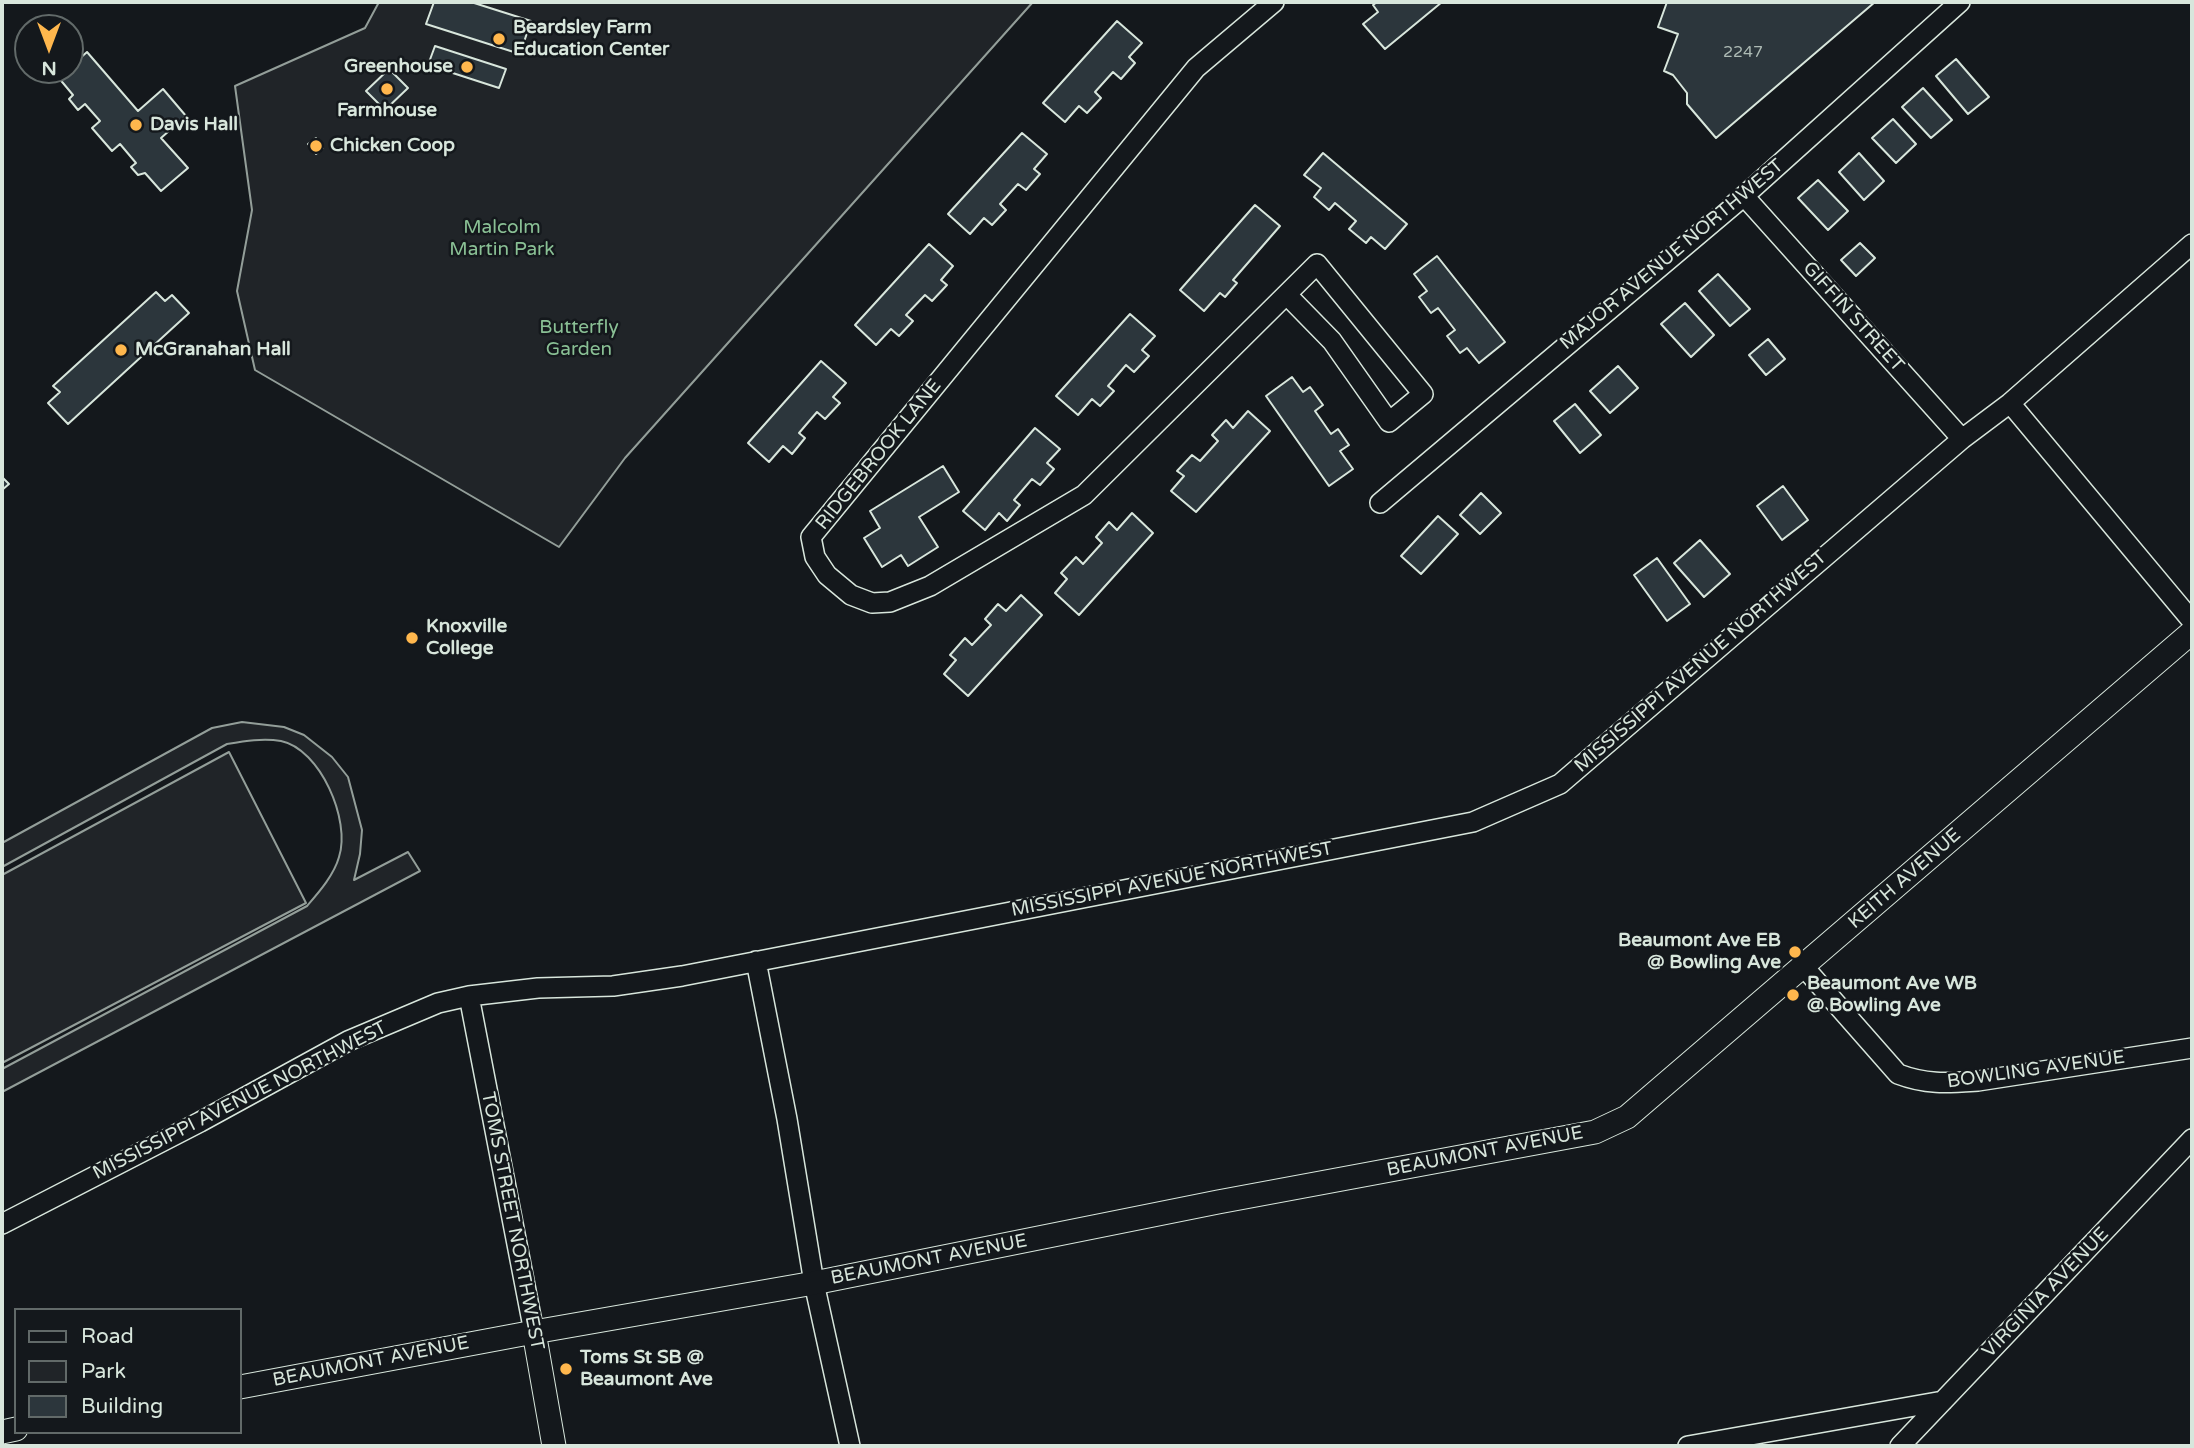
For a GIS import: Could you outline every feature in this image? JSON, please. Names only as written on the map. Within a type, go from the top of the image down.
[{"type":"street","name":"RIDGEBROOK LANE","points":[[1274,2],[1196,68],[811,537],[815,557],[827,576],[851,595],[872,603],[890,602],[930,586],[1084,495],[1317,264],[1423,394],[1389,422],[1332,341],[1287,295]]},
{"type":"street","name":"MAJOR AVENUE NORTHWEST","points":[[1380,503],[1744,196],[1960,2]]},
{"type":"street","name":"GIFFIN STREET","points":[[1744,196],[1962,439]]},
{"type":"street","name":"MISSISSIPPI AVENUE NORTHWEST","points":[[2,1224],[200,1122],[348,1041],[439,1003],[469,996],[538,988],[613,986],[682,976],[1473,822],[1560,784],[1962,439],[2010,403],[2192,244]]},
{"type":"street","points":[[2010,403],[2192,621]]},
{"type":"street","name":"KEITH AVENUE","points":[[1615,1123],[1627,1117],[2192,632]]},
{"type":"street","points":[[756,961],[787,1119],[814,1283],[850,1446]]},
{"type":"street","name":"BOWLING AVENUE","points":[[1803,966],[1898,1074],[1918,1082],[1978,1081],[2192,1048]]},
{"type":"street","name":"TOMS STREET NORTHWEST","points":[[469,996],[554,1446]]},
{"type":"street","name":"BEAUMONT AVENUE","points":[[242,1387],[814,1283],[1231,1200],[1595,1132],[1615,1123]]},
{"type":"street","name":"VIRGINIA AVENUE","points":[[1900,1446],[2192,1139]]},
{"type":"street","points":[[1688,1446],[1943,1401]]},
{"type":"green space","name":"Malcolm Martin Park","points":[[379,2],[1033,2],[625,458],[559,547],[255,370],[237,291],[252,210],[235,86],[365,28]]},
{"type":"green space","points":[[242,722],[284,727],[304,735],[332,757],[348,777],[362,830],[354,880],[408,852],[420,871],[2,1092],[2,1069],[307,906],[330,877],[337,864],[342,842],[336,806],[329,788],[308,757],[281,741],[268,740],[227,744],[2,867],[2,843],[212,728]]},
{"type":"green space","points":[[229,752],[306,903],[2,1063],[2,875]]},
{"type":"building","name":"Beardsley Farm Education Center","points":[[434,2],[471,2],[531,21],[520,54],[426,24]]},
{"type":"building","points":[[1377,2],[1442,2],[1385,49],[1363,24],[1378,12],[1373,5]]},
{"type":"building","points":[[1667,2],[1875,2],[1716,138],[1687,104],[1687,93],[1673,75],[1664,71],[1678,34],[1658,27]]},
{"type":"building","points":[[1117,21],[1142,43],[1129,57],[1135,63],[1121,79],[1113,72],[1095,92],[1101,98],[1087,113],[1079,106],[1065,122],[1043,103]]},
{"type":"building","name":"Greenhouse","points":[[435,46],[506,69],[499,88],[428,65]]},
{"type":"building","name":"Davis Hall","points":[[87,52],[138,111],[163,89],[186,116],[161,138],[188,168],[161,191],[145,173],[138,175],[131,167],[136,163],[120,144],[112,151],[92,128],[100,121],[85,104],[78,110],[69,99],[73,95],[64,84],[84,84],[84,55]]},
{"type":"building","points":[[1956,59],[1989,97],[1968,114],[1936,76]]},
{"type":"building","name":"Farmhouse","points":[[389,69],[408,88],[385,110],[366,91]]},
{"type":"building","points":[[1923,88],[1952,120],[1931,138],[1902,107]]},
{"type":"building","points":[[1893,119],[1916,144],[1896,163],[1872,138]]},
{"type":"building","points":[[1022,133],[1047,154],[1034,169],[1040,174],[1026,190],[1018,184],[1000,204],[1006,210],[992,225],[984,218],[970,234],[948,214]]},
{"type":"building","name":"Chicken Coop","points":[[316,138],[323,148],[316,154],[308,144]]},
{"type":"building","points":[[1323,153],[1407,224],[1385,249],[1371,237],[1366,243],[1349,229],[1356,221],[1335,203],[1329,210],[1314,197],[1321,188],[1304,175]]},
{"type":"building","points":[[1859,153],[1884,181],[1864,200],[1839,172]]},
{"type":"building","points":[[1818,180],[1848,211],[1828,230],[1798,198]]},
{"type":"building","points":[[1255,205],[1280,226],[1233,280],[1237,283],[1225,297],[1220,293],[1204,311],[1180,290]]},
{"type":"building","points":[[1860,243],[1875,258],[1856,276],[1841,260]]},
{"type":"building","points":[[929,244],[953,266],[941,280],[947,285],[932,301],[925,295],[906,315],[913,321],[899,336],[891,329],[876,345],[855,325]]},
{"type":"building","points":[[1437,256],[1505,342],[1479,363],[1467,348],[1460,353],[1447,336],[1455,330],[1438,308],[1431,313],[1419,297],[1427,291],[1414,274]]},
{"type":"building","points":[[1718,274],[1750,309],[1730,326],[1699,291]]},
{"type":"building","name":"McGranahan Hall","points":[[156,292],[165,301],[172,295],[189,313],[68,424],[48,403],[60,392],[53,386]]},
{"type":"building","points":[[1685,303],[1714,335],[1691,357],[1661,324]]},
{"type":"building","points":[[1130,314],[1155,336],[1142,350],[1149,356],[1134,372],[1126,365],[1108,386],[1114,391],[1100,406],[1092,399],[1078,415],[1056,396]]},
{"type":"building","points":[[1768,339],[1785,359],[1766,375],[1749,355]]},
{"type":"building","points":[[821,361],[846,383],[833,397],[840,403],[825,419],[817,412],[799,433],[805,438],[792,454],[783,446],[769,462],[748,443]]},
{"type":"building","points":[[1618,366],[1638,388],[1610,413],[1590,391]]},
{"type":"building","points":[[1292,377],[1303,392],[1310,387],[1323,405],[1315,411],[1331,434],[1338,429],[1349,445],[1340,451],[1353,469],[1329,486],[1266,396]]},
{"type":"building","points":[[1575,404],[1601,435],[1580,453],[1554,421]]},
{"type":"building","points":[[1248,411],[1270,431],[1196,512],[1171,491],[1184,476],[1177,471],[1192,455],[1200,461],[1218,441],[1212,435],[1226,420],[1233,428]]},
{"type":"building","points":[[1035,428],[1060,449],[1047,463],[1054,469],[1040,485],[1032,479],[1014,500],[1020,505],[1007,521],[999,513],[985,530],[963,511]]},
{"type":"building","points":[[943,466],[959,492],[919,517],[938,547],[908,566],[901,555],[882,567],[864,538],[880,528],[870,511]]},
{"type":"building","points":[[2,477],[9,484],[2,490]]},
{"type":"building","points":[[1783,486],[1808,520],[1782,540],[1757,506]]},
{"type":"building","points":[[1481,493],[1501,513],[1480,534],[1460,515]]},
{"type":"building","points":[[1132,513],[1153,533],[1079,615],[1055,593],[1067,579],[1061,573],[1076,557],[1083,564],[1102,543],[1096,537],[1109,522],[1117,530]]},
{"type":"building","points":[[1438,516],[1458,534],[1421,574],[1401,556]]},
{"type":"building","points":[[1700,540],[1730,574],[1704,597],[1674,563]]},
{"type":"building","points":[[1657,558],[1690,604],[1667,621],[1634,575]]},
{"type":"building","points":[[1021,595],[1042,615],[968,696],[944,674],[956,660],[950,655],[965,638],[972,645],[991,625],[985,619],[998,604],[1006,611]]},
{"type":"place","name":"Beardsley Farm Education Center","points":[[499,39]]},
{"type":"place","name":"Greenhouse","points":[[467,67]]},
{"type":"place","name":"Farmhouse","points":[[387,89]]},
{"type":"place","name":"Davis Hall","points":[[136,125]]},
{"type":"place","name":"Chicken Coop","points":[[316,146]]},
{"type":"place","name":"McGranahan Hall","points":[[121,350]]},
{"type":"place","name":"Knoxville College","points":[[412,638]]},
{"type":"place","name":"Beaumont Ave EB @ Bowling Ave","points":[[1795,952]]},
{"type":"place","name":"Beaumont Ave WB @ Bowling Ave","points":[[1793,995]]},
{"type":"place","name":"Toms St SB @ Beaumont Ave","points":[[566,1369]]},
{"type":"park label","name":"Butterfly Garden","points":[[579,339]]}]
